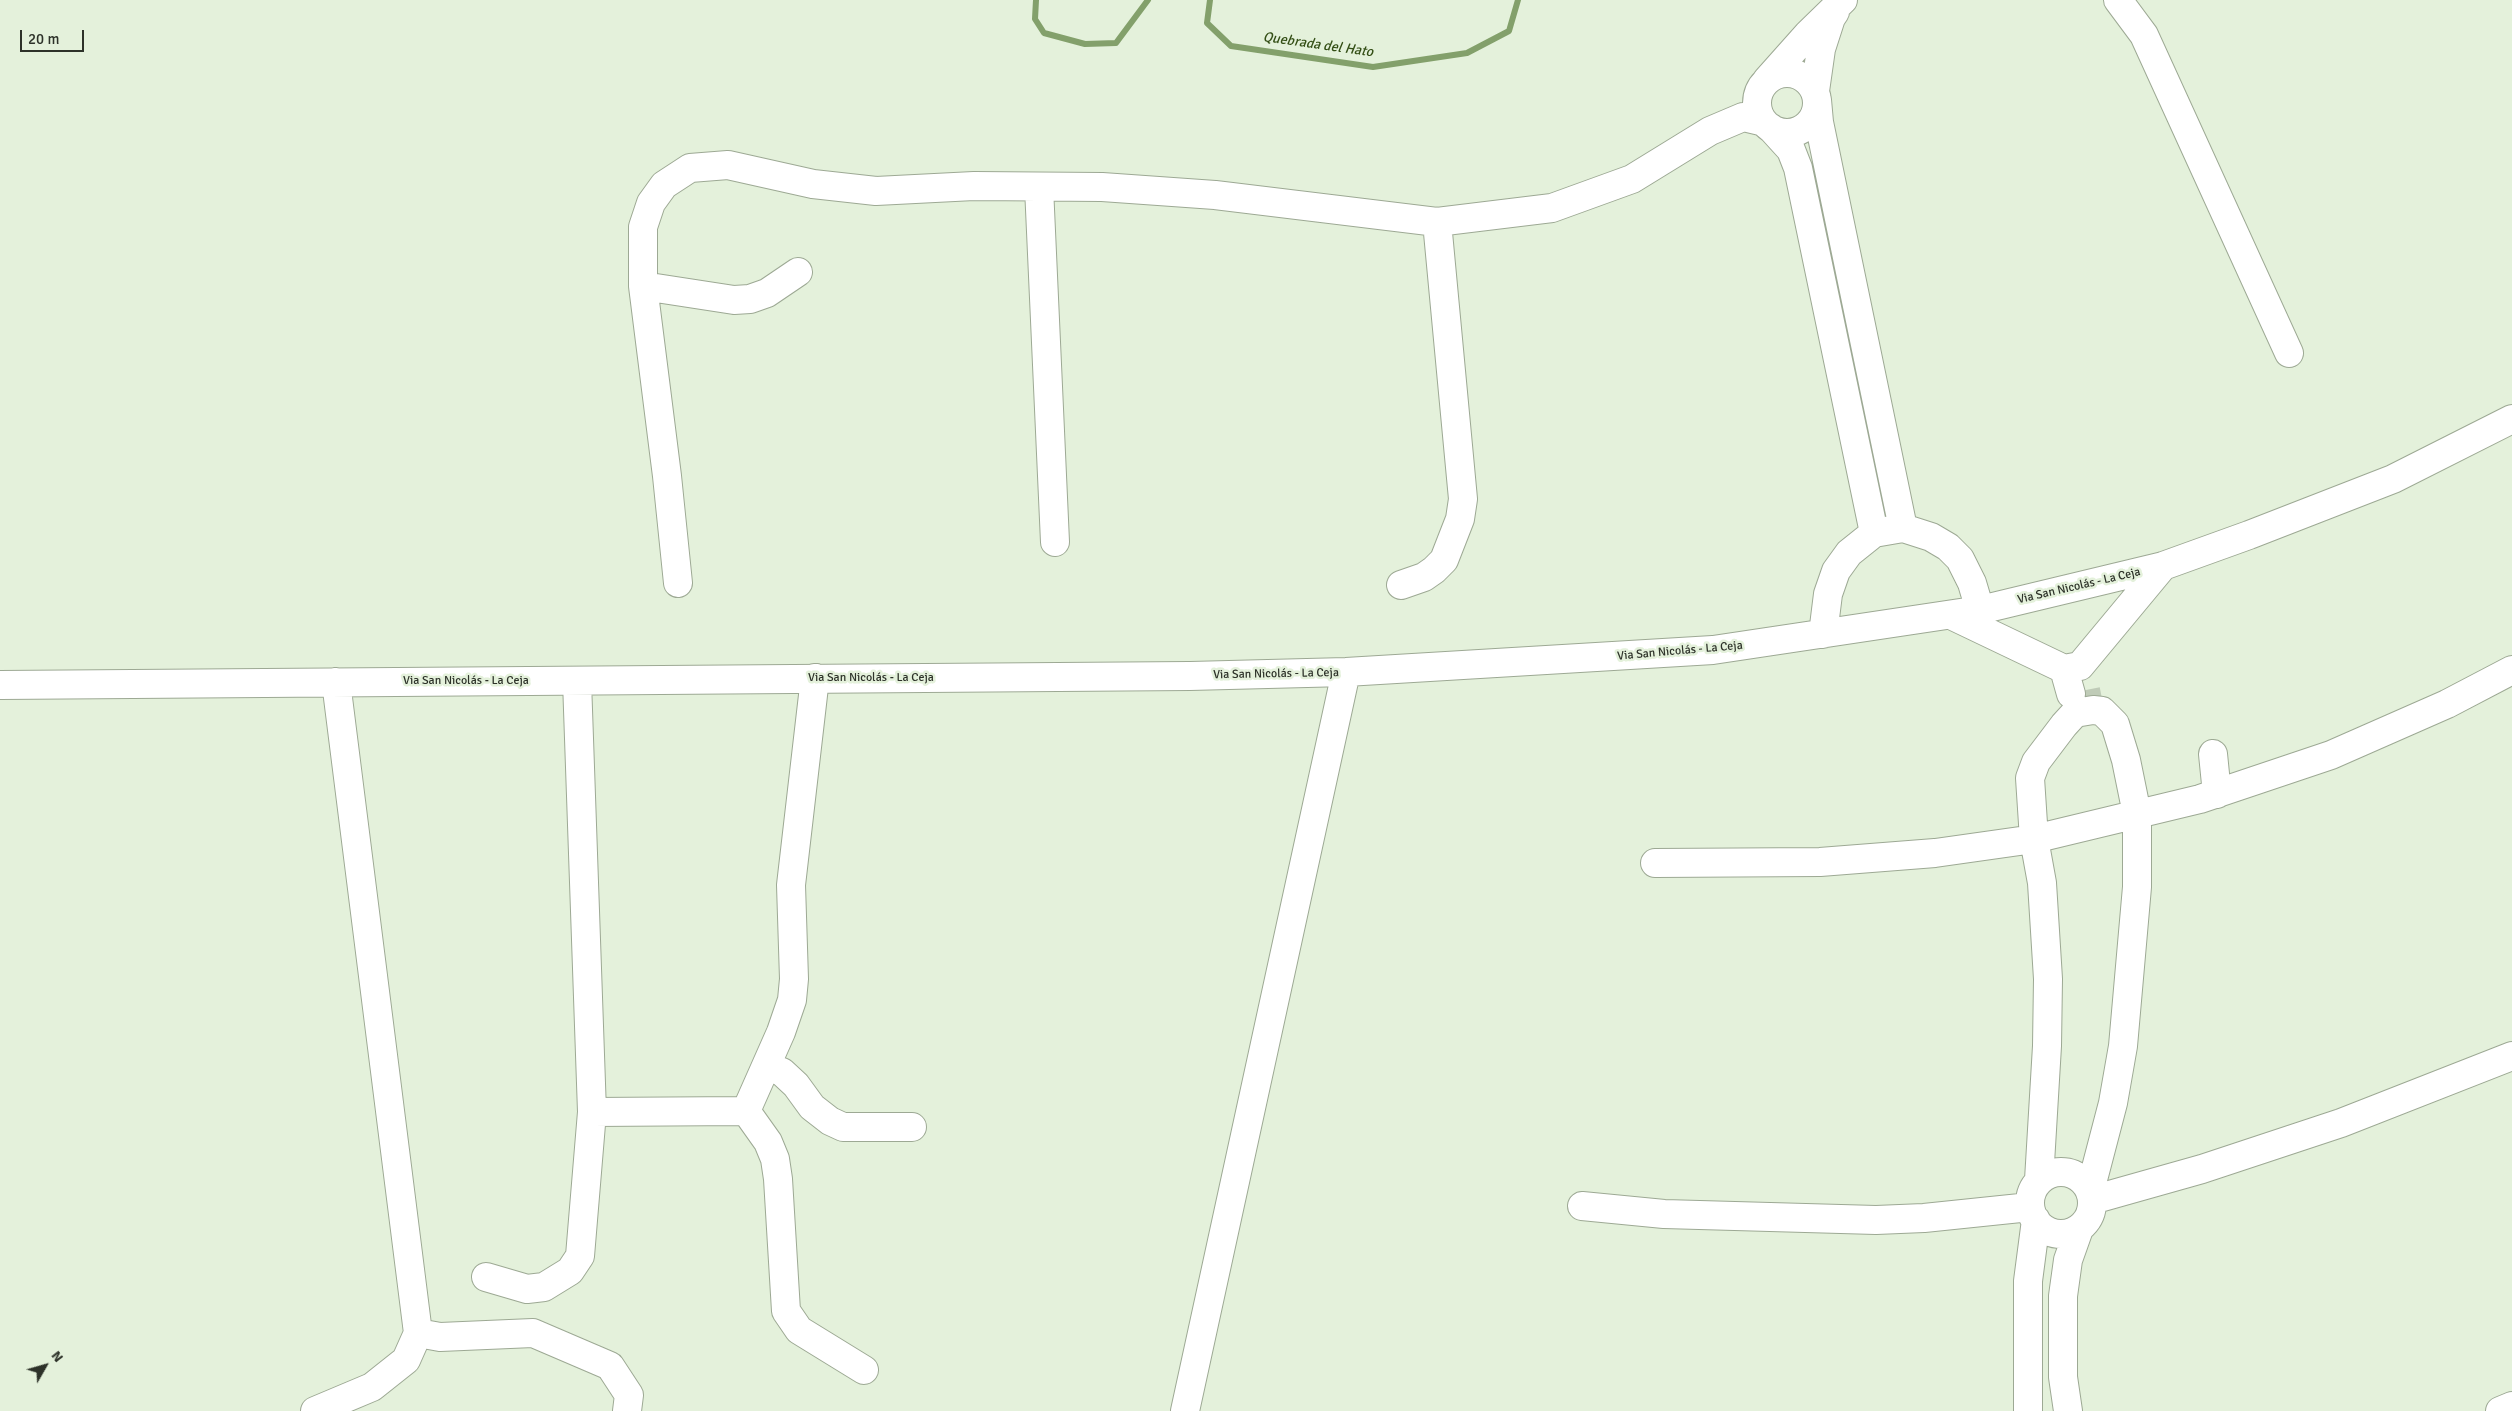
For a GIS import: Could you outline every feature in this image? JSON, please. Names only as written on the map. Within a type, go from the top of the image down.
[{"type":"street","points":[[1843,0],[1808,34],[1764,83],[1757,105],[1768,125],[1791,150],[1798,168],[1874,533]]},
{"type":"street","points":[[678,583],[668,476],[643,286],[644,227],[651,203],[664,185],[690,168],[728,165],[813,184],[876,191],[974,186],[1102,187],[1215,195],[1437,222],[1552,208],[1632,179],[1710,131],[1743,117],[1790,133],[1807,126],[1816,110],[1821,49],[1831,18],[1843,0]]},
{"type":"street","points":[[2118,0],[2144,35],[2289,353]]},
{"type":"street","points":[[1710,131],[1775,75],[1794,73],[1802,76],[1816,95],[1819,122],[1903,528]]},
{"type":"street","points":[[1039,187],[1055,542]]},
{"type":"street","points":[[1401,585],[1424,577],[1444,560],[1460,519],[1463,499],[1437,222]]},
{"type":"street","points":[[643,286],[734,300],[750,299],[767,293],[798,272]]},
{"type":"street","name":"Via San Nicolás - La Ceja","points":[[0,685],[1346,672],[1713,650],[1980,610],[2163,566],[2248,536],[2393,479],[2512,419]]},
{"type":"street","points":[[1822,634],[1828,594],[1836,571],[1861,541],[1874,533],[1903,528],[1931,537],[1948,547],[1960,559],[1972,583],[1980,610]]},
{"type":"street","points":[[2039,1180],[2048,979],[2042,883],[2034,839],[2030,786],[2032,769],[2064,725],[2078,693],[2163,566]]},
{"type":"street","points":[[1951,615],[2078,693],[2115,724],[2126,760],[2137,814],[2136,903],[2128,1007],[2116,1085],[2091,1196],[2090,1216],[2079,1229],[2068,1260],[2063,1296],[2063,1377],[2068,1411]]},
{"type":"street","points":[[1655,863],[1820,862],[1935,853],[2034,839],[2217,794],[2331,755],[2389,731],[2512,670]]},
{"type":"street","points":[[1185,1411],[1346,672]]},
{"type":"street","points":[[746,1111],[792,1000],[794,979],[791,886],[816,678]]},
{"type":"street","points":[[486,1277],[527,1289],[544,1287],[570,1272],[577,1263],[582,1234],[592,1112],[577,680]]},
{"type":"street","points":[[315,1411],[372,1387],[406,1360],[418,1333],[336,682]]},
{"type":"street","points":[[2213,754],[2217,794]]},
{"type":"street","points":[[2091,1196],[2202,1169],[2341,1123],[2512,1056]]},
{"type":"street","points":[[766,1066],[782,1072],[796,1085],[812,1107],[830,1121],[843,1127],[912,1127]]},
{"type":"street","points":[[592,1112],[746,1111]]},
{"type":"street","points":[[746,1111],[768,1142],[775,1159],[778,1179],[786,1310],[799,1330],[864,1370]]},
{"type":"street","points":[[2028,1411],[2028,1281],[2033,1188],[2039,1180],[2057,1171],[2068,1172],[2085,1182],[2091,1196]]},
{"type":"street","points":[[1582,1206],[1664,1214],[1876,1220],[1962,1214],[2033,1213],[2051,1232],[2060,1234],[2079,1229]]},
{"type":"street","points":[[418,1333],[440,1337],[533,1333],[610,1366],[629,1395],[627,1411]]},
{"type":"street","points":[[2500,1411],[2512,1406]]},
{"type":"waterway","name":"Quebrada del Hato","points":[[1036,0],[1035,19],[1044,33],[1085,44],[1116,43],[1148,0]]},
{"type":"waterway","name":"Quebrada del Hato","points":[[1210,0],[1207,23],[1231,46],[1373,67],[1467,53],[1509,31],[1518,0]]},
{"type":"tunnel","points":[[2086,690],[2088,700]]}]
